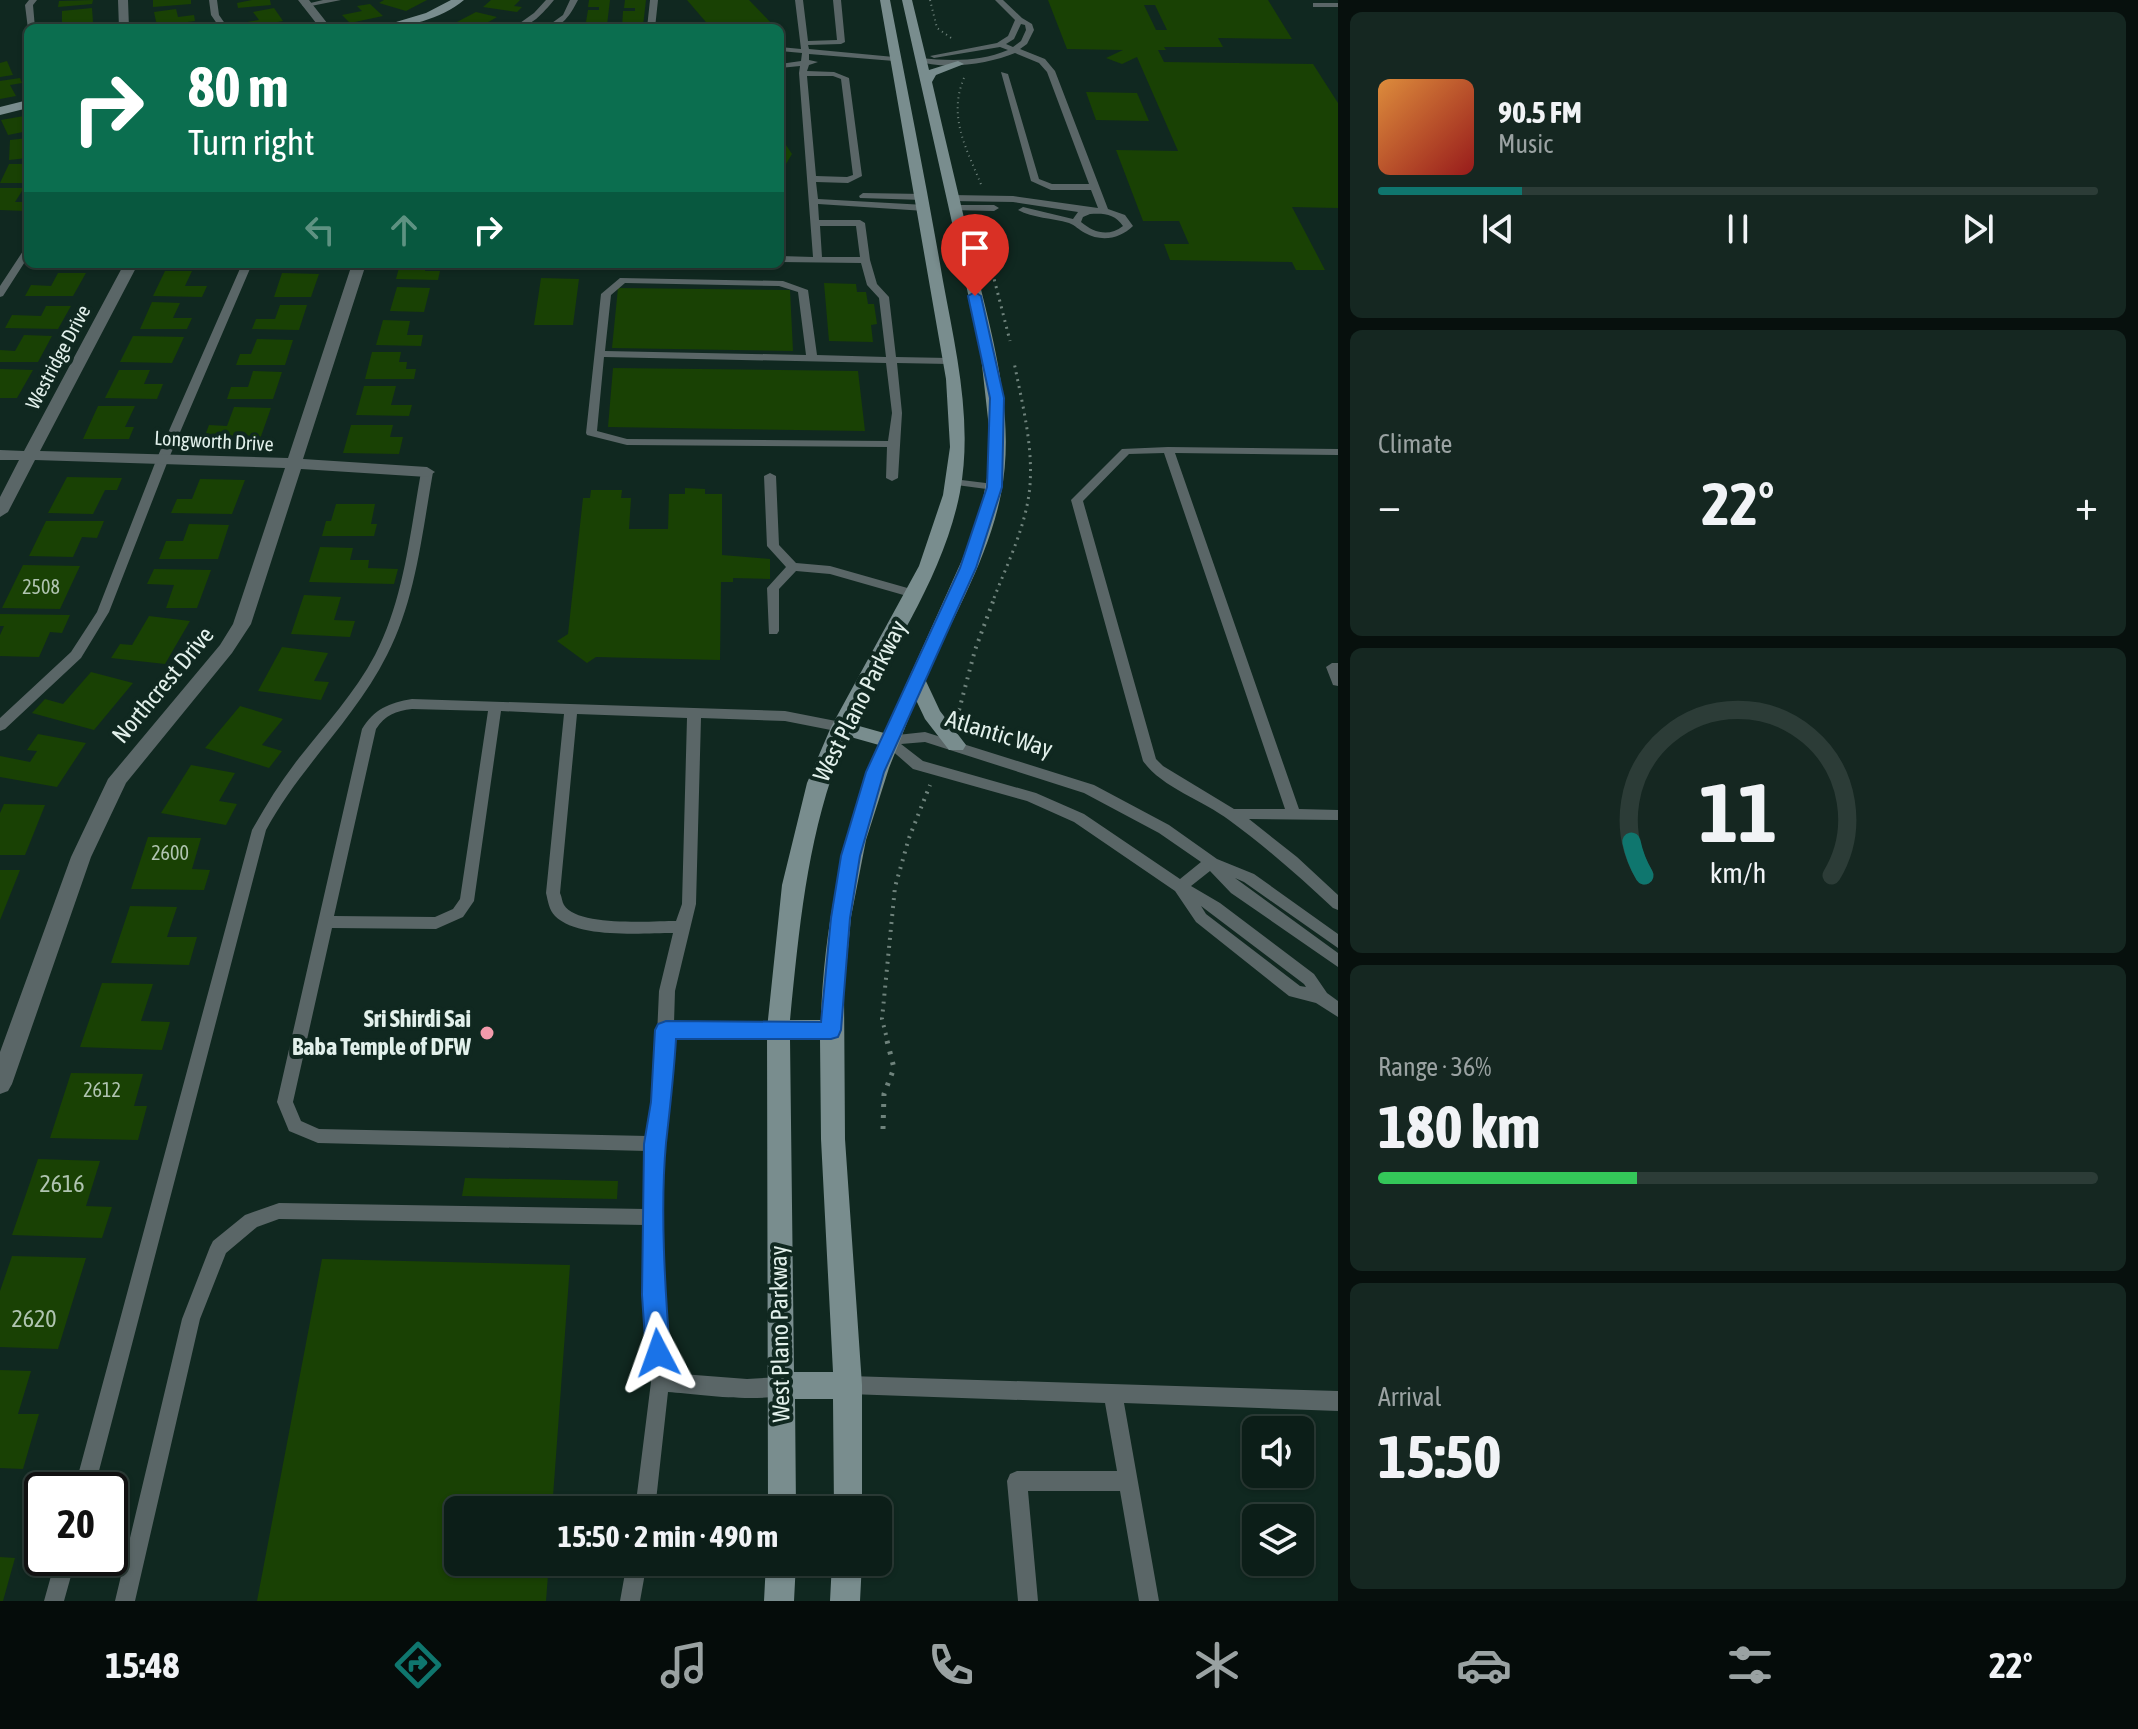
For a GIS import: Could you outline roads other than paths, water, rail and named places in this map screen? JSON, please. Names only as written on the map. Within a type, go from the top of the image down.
[{"type":"main road","points":[[396,24],[430,15],[459,0]]},
{"type":"main road","name":"West Plano Parkway","points":[[782,1496],[778,1029],[793,885],[817,783],[841,727],[928,566],[953,482],[958,447],[949,361],[924,202],[885,0]]},
{"type":"main road","name":"West Plano Parkway","points":[[848,1496],[849,1385],[839,1280],[831,1030],[840,918],[851,856],[875,772],[975,551],[994,487],[997,398],[907,0]]},
{"type":"main road","points":[[894,59],[920,60]]},
{"type":"main road","points":[[925,83],[932,73],[962,68]]},
{"type":"main road","points":[[0,111],[24,105]]},
{"type":"main road","points":[[924,202],[953,203]]},
{"type":"main road","points":[[916,679],[932,714],[956,745]]},
{"type":"main road","points":[[841,727],[888,741]]},
{"type":"main road","points":[[778,1029],[831,1030]]},
{"type":"main road","points":[[781,1386],[849,1385]]},
{"type":"main road","points":[[779,1601],[780,1576]]},
{"type":"main road","points":[[845,1601],[846,1576]]},
{"type":"street","points":[[123,0],[124,24]]},
{"type":"street","points":[[304,3],[322,24]]},
{"type":"street","name":"Westridge Drive","points":[[0,512],[129,268]]},
{"type":"street","name":"Northcrest Drive","points":[[0,1084],[97,819],[134,756],[226,649],[242,624],[358,268]]},
{"type":"street","name":"Longworth Drive","points":[[0,455],[163,458],[427,472]]},
{"type":"lane","points":[[30,24],[33,0]]},
{"type":"lane","points":[[213,0],[215,15],[221,24]]},
{"type":"lane","points":[[304,3],[337,0]]},
{"type":"lane","points":[[523,24],[537,15],[550,0]]},
{"type":"lane","points":[[555,24],[566,16],[574,0]]},
{"type":"lane","points":[[651,24],[654,0]]},
{"type":"lane","points":[[799,0],[818,260]]},
{"type":"lane","points":[[784,64],[804,53],[841,42],[837,0]]},
{"type":"lane","points":[[920,60],[962,68],[1015,50],[1029,36],[1030,30],[1028,24],[1019,20],[999,0]]},
{"type":"lane","points":[[1316,5],[1338,5]]},
{"type":"lane","points":[[920,60],[1000,44],[1011,37],[1019,20]]},
{"type":"lane","points":[[1000,44],[1042,61],[1051,71],[1104,211]]},
{"type":"lane","points":[[784,50],[894,59]]},
{"type":"lane","points":[[803,73],[834,74],[845,78],[858,176],[848,180],[812,179]]},
{"type":"lane","points":[[1004,74],[1035,181],[1051,187],[1095,187]]},
{"type":"lane","points":[[1013,199],[1104,211],[1122,217],[1127,223],[1126,229],[1118,234],[1103,235],[1082,229],[1076,222],[1027,210],[953,203],[1013,199]]},
{"type":"lane","points":[[814,201],[924,202]]},
{"type":"lane","points":[[1076,222],[1079,215],[1089,211]]},
{"type":"lane","points":[[815,223],[860,223],[872,285],[884,297],[897,413],[892,478]]},
{"type":"lane","points":[[0,294],[24,256]]},
{"type":"lane","points":[[784,259],[865,260]]},
{"type":"lane","points":[[0,726],[76,655],[103,612],[163,458],[245,268]]},
{"type":"lane","points":[[812,358],[803,290],[780,283],[623,280],[606,294],[591,433],[627,442],[893,444]]},
{"type":"lane","points":[[599,354],[949,361]]},
{"type":"lane","points":[[1168,450],[1294,814]]},
{"type":"lane","points":[[1338,452],[1126,451],[1077,500],[1150,761],[1158,770],[1232,814],[1292,861],[1338,904]]},
{"type":"lane","points":[[89,1472],[259,830],[282,788],[381,655],[398,615],[427,472]]},
{"type":"lane","points":[[770,476],[773,546],[793,567],[830,570],[914,594]]},
{"type":"lane","points":[[953,482],[994,487]]},
{"type":"lane","points":[[773,631],[773,588],[793,567]]},
{"type":"lane","points":[[1338,667],[1332,667],[1338,682]]},
{"type":"lane","points":[[655,1144],[318,1136],[295,1126],[285,1102],[369,729],[375,717],[392,707],[412,704],[785,716],[841,727]]},
{"type":"lane","points":[[326,922],[436,923],[458,913],[467,901],[495,707]]},
{"type":"lane","points":[[571,709],[553,893],[559,911],[577,922],[682,927]]},
{"type":"lane","points":[[647,1496],[660,1382],[654,1295],[655,1144],[662,1102],[667,991],[689,904],[694,715]]},
{"type":"lane","name":"Atlantic Way","points":[[888,741],[925,737],[1089,789],[1164,829],[1211,862],[1236,889],[1338,961]]},
{"type":"lane","points":[[888,741],[918,765],[1031,797],[1079,818],[1180,887],[1201,918],[1295,991],[1321,998],[1338,1010]]},
{"type":"lane","points":[[1232,814],[1338,815]]},
{"type":"lane","points":[[1180,887],[1211,862]]},
{"type":"lane","name":"Atlantic Way","points":[[1211,862],[1249,878],[1338,942]]},
{"type":"lane","points":[[666,1030],[778,1029]]},
{"type":"lane","points":[[125,1601],[191,1319],[219,1247],[251,1221],[279,1211],[655,1217]]},
{"type":"lane","points":[[660,1382],[747,1388],[781,1386]]},
{"type":"lane","points":[[849,1385],[1338,1401]]},
{"type":"lane","points":[[1113,1394],[1149,1601]]},
{"type":"lane","points":[[1028,1601],[1017,1481],[1128,1481]]},
{"type":"lane","points":[[54,1601],[61,1576]]},
{"type":"lane","points":[[630,1601],[634,1576]]},
{"type":"place","name":"Sri Shirdi Sai Baba Temple of DFW","points":[[487,1033]]}]
